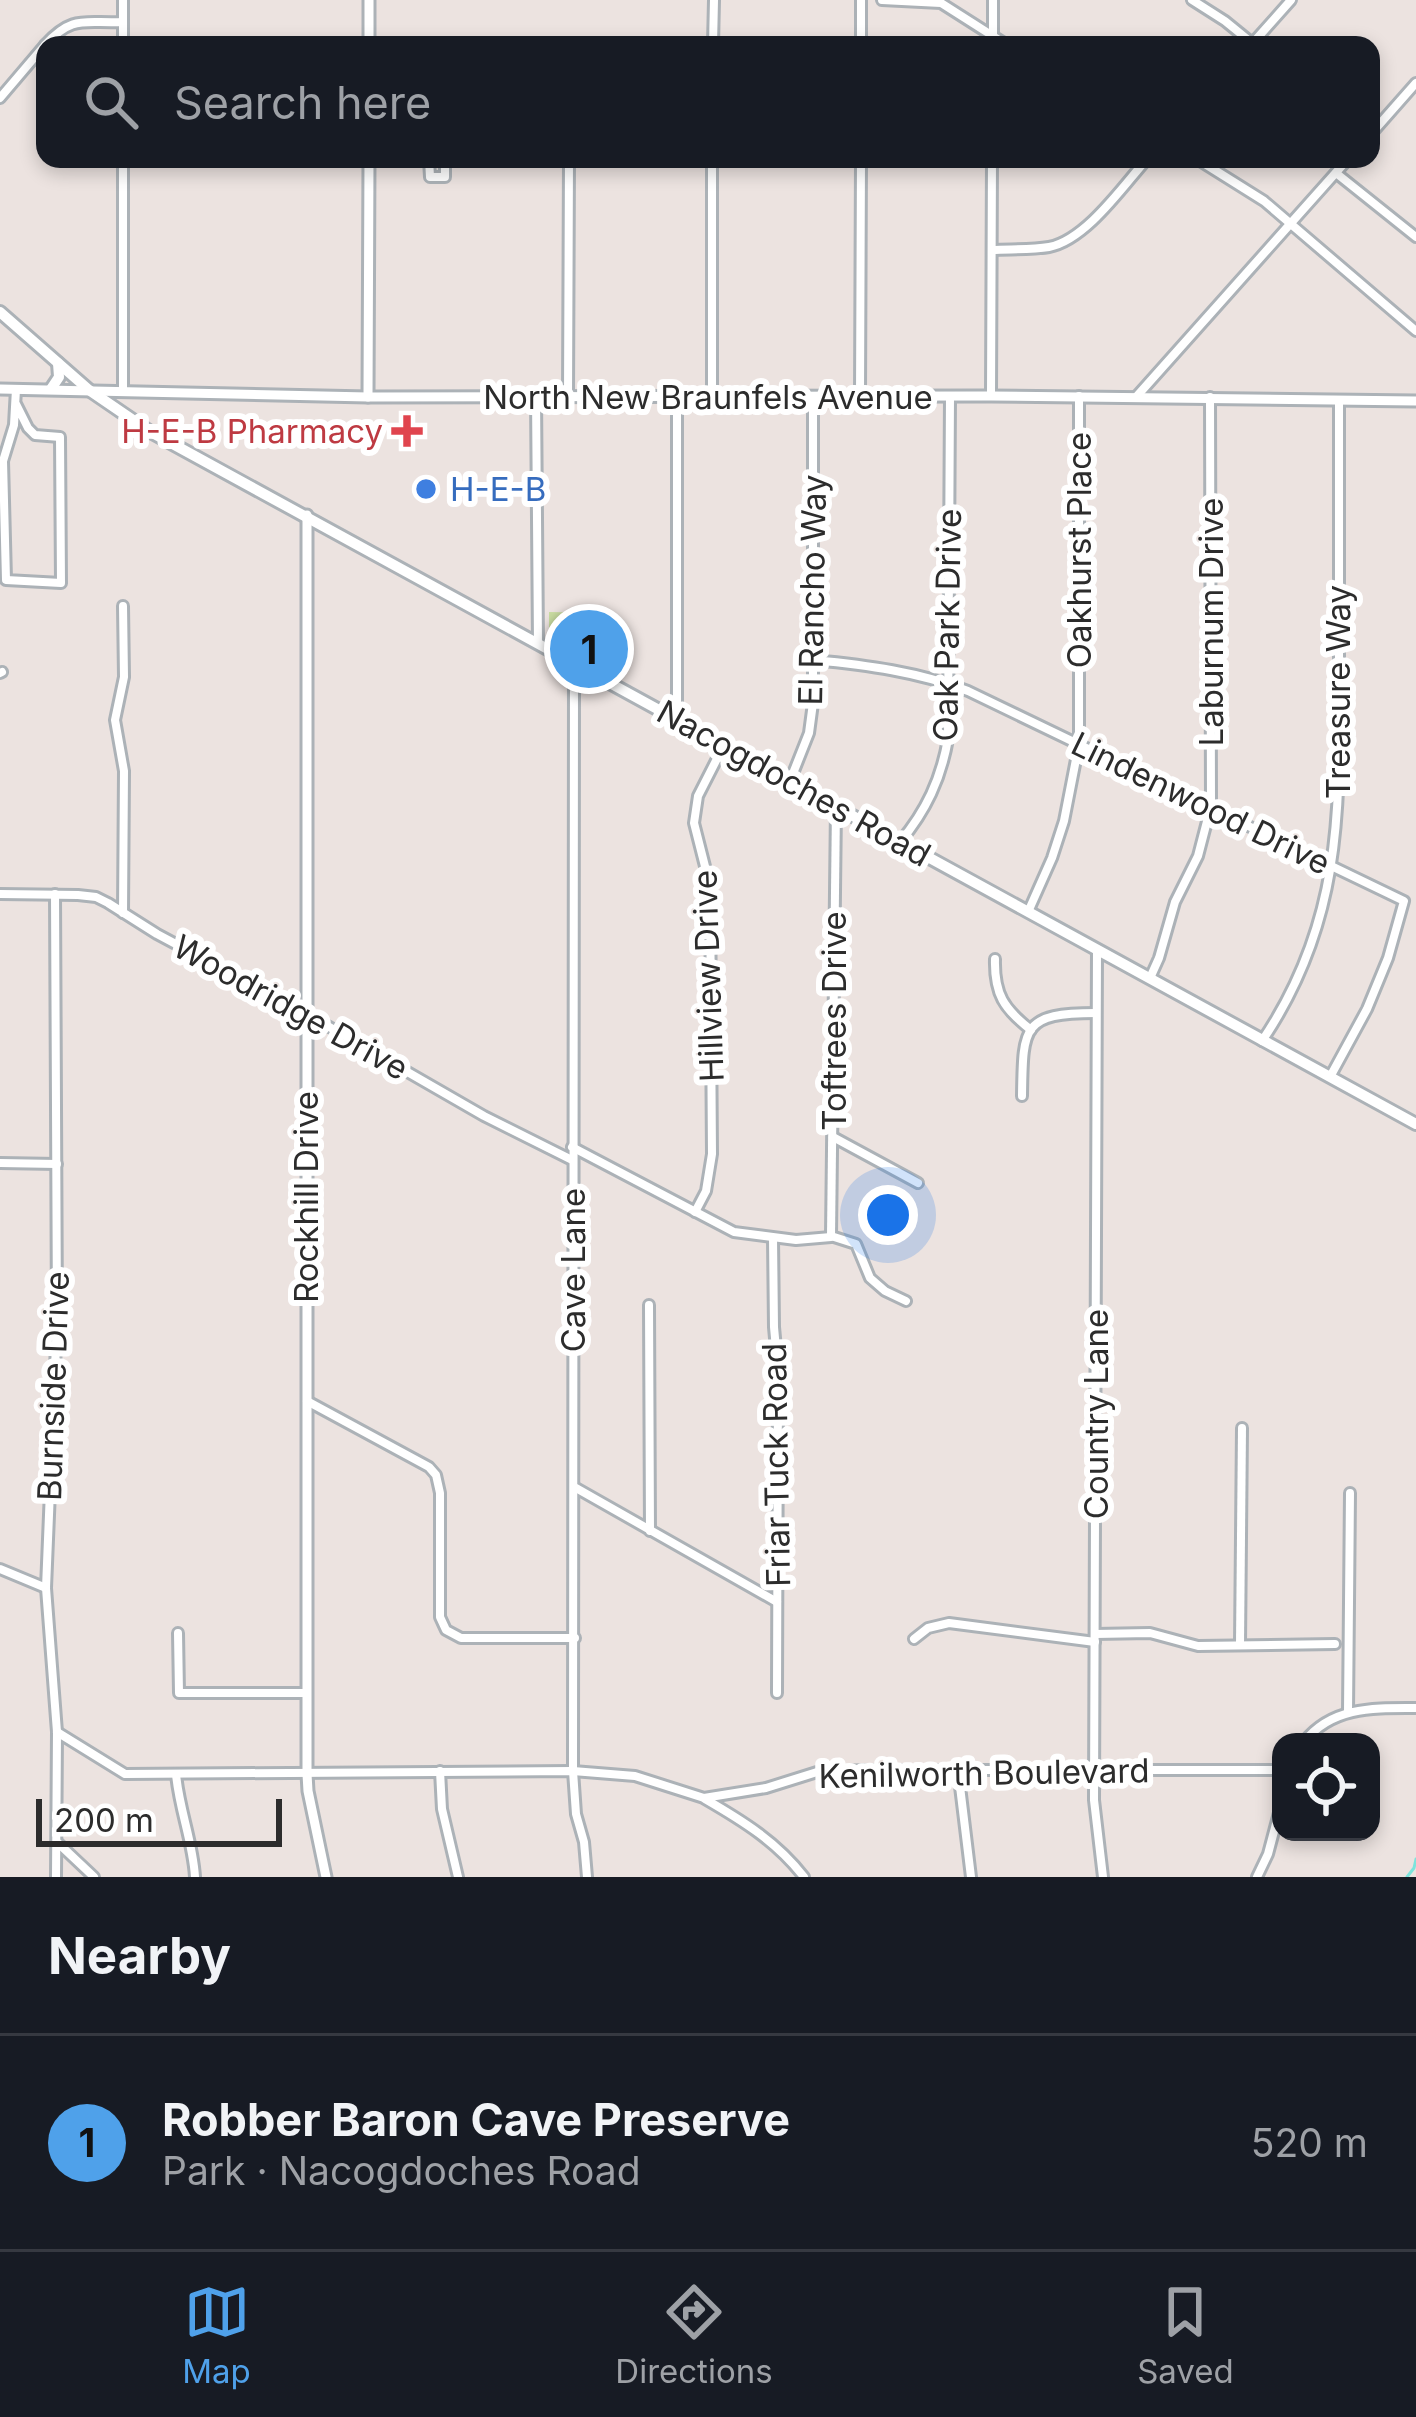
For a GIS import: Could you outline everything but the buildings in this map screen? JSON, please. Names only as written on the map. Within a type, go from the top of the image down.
[{"type":"main road","name":"Nacogdoches Road","points":[[0,312],[89,390],[149,431],[1416,1124]]},
{"type":"main road","points":[[51,389],[59,377],[58,363]]},
{"type":"street","points":[[123,0],[123,36]]},
{"type":"street","points":[[369,0],[369,36]]},
{"type":"street","points":[[713,36],[714,0]]},
{"type":"street","points":[[861,0],[861,36]]},
{"type":"street","points":[[882,0],[941,3],[986,36]]},
{"type":"street","points":[[992,0],[993,36]]},
{"type":"street","points":[[1192,0],[1242,36]]},
{"type":"street","points":[[1258,36],[1291,0]]},
{"type":"street","points":[[54,36],[72,22],[123,22]]},
{"type":"street","points":[[0,98],[36,56]]},
{"type":"street","points":[[1380,124],[1416,83]]},
{"type":"street","points":[[123,168],[123,391]]},
{"type":"street","points":[[368,397],[369,168]]},
{"type":"street","points":[[430,168],[430,177],[445,177],[445,168]]},
{"type":"street","points":[[568,397],[569,168]]},
{"type":"street","points":[[712,168],[712,396]]},
{"type":"street","points":[[860,395],[861,168]]},
{"type":"street","points":[[991,396],[992,168]]},
{"type":"street","points":[[992,250],[1048,247],[1069,240],[1140,168]]},
{"type":"street","points":[[1211,168],[1264,201],[1416,332]]},
{"type":"street","points":[[1137,396],[1340,168]]},
{"type":"street","points":[[1336,172],[1416,236]]},
{"type":"street","name":"North New Braunfels Avenue","points":[[0,389],[368,397],[1137,396],[1416,401]]},
{"type":"street","points":[[16,389],[12,436],[3,461],[6,580],[62,584],[60,437],[34,436],[16,404]]},
{"type":"street","points":[[536,396],[538,642]]},
{"type":"street","points":[[676,396],[676,718]]},
{"type":"street","name":"El Rancho Way","points":[[790,781],[809,733],[813,703],[813,396]]},
{"type":"street","name":"Oakhurst Place","points":[[1028,912],[1064,821],[1079,744],[1079,396]]},
{"type":"street","name":"Oak Park Drive","points":[[900,842],[924,810],[940,776],[948,740],[950,397]]},
{"type":"street","name":"Laburnum Drive","points":[[1149,979],[1175,902],[1198,856],[1211,806],[1210,397]]},
{"type":"street","name":"Treasure Way","points":[[1262,1041],[1304,963],[1332,867],[1339,798],[1339,400]]},
{"type":"street","name":"Rockhill Drive","points":[[307,515],[308,1791],[326,1877]]},
{"type":"street","points":[[123,606],[124,677],[115,720],[124,771],[123,913]]},
{"type":"street","name":"Lindenwood Drive","points":[[814,659],[874,666],[950,684],[1404,901],[1367,1009],[1330,1078]]},
{"type":"street","name":"Cave Lane","points":[[574,662],[573,1771],[587,1877]]},
{"type":"street","name":"Hillview Drive","points":[[695,1213],[711,1171],[712,1132],[710,886],[695,809],[724,745]]},
{"type":"street","name":"Toftrees Drive","points":[[831,1237],[836,806]]},
{"type":"street","name":"Woodridge Drive","points":[[0,893],[96,897],[499,1124],[573,1160]]},
{"type":"street","name":"Burnside Drive","points":[[55,894],[57,1320],[46,1588],[57,1732],[56,1877]]},
{"type":"street","name":"Country Lane","points":[[1097,950],[1094,1800],[1103,1877]]},
{"type":"street","points":[[995,959],[1000,994],[1013,1016],[1031,1030]]},
{"type":"street","points":[[1022,1096],[1024,1041],[1031,1030],[1048,1016],[1096,1013]]},
{"type":"street","points":[[833,1137],[918,1183]]},
{"type":"street","points":[[572,1148],[734,1232],[773,1238],[831,1237],[856,1244],[869,1278],[906,1301]]},
{"type":"street","points":[[0,1163],[56,1164]]},
{"type":"street","name":"Friar Tuck Road","points":[[773,1238],[778,1371],[777,1693]]},
{"type":"street","points":[[649,1305],[650,1531]]},
{"type":"street","points":[[307,1401],[436,1475],[440,1617],[446,1630],[461,1638],[575,1638]]},
{"type":"street","points":[[1240,1645],[1242,1428]]},
{"type":"street","points":[[574,1488],[777,1603]]},
{"type":"street","points":[[1348,1712],[1350,1493]]},
{"type":"street","points":[[0,1569],[46,1588]]},
{"type":"street","points":[[914,1639],[928,1628],[950,1623],[1095,1638],[1142,1633],[1185,1644],[1335,1644]]},
{"type":"street","points":[[178,1633],[179,1693],[309,1693]]},
{"type":"street","points":[[1311,1733],[1348,1712],[1411,1708]]},
{"type":"street","name":"Kenilworth Boulevard","points":[[57,1732],[125,1774],[573,1771],[635,1776],[704,1798],[824,1772],[1272,1770]]},
{"type":"street","points":[[958,1770],[971,1877]]},
{"type":"street","points":[[440,1771],[442,1809],[458,1877]]},
{"type":"street","points":[[176,1774],[195,1877]]},
{"type":"street","points":[[704,1798],[757,1830],[804,1877]]},
{"type":"street","points":[[1257,1877],[1272,1839]]},
{"type":"street","points":[[57,1842],[94,1877]]},
{"type":"green space","points":[[549,612],[605,613],[605,668],[549,636]]},
{"type":"waterway","points":[[1407,1877],[1416,1859]]},
{"type":"place","name":"H-E-B Pharmacy","points":[[407,431]]},
{"type":"place","name":"H-E-B","points":[[426,489]]},
{"type":"place","name":"Robber Baron Cave Preserve","points":[[589,649]]}]
